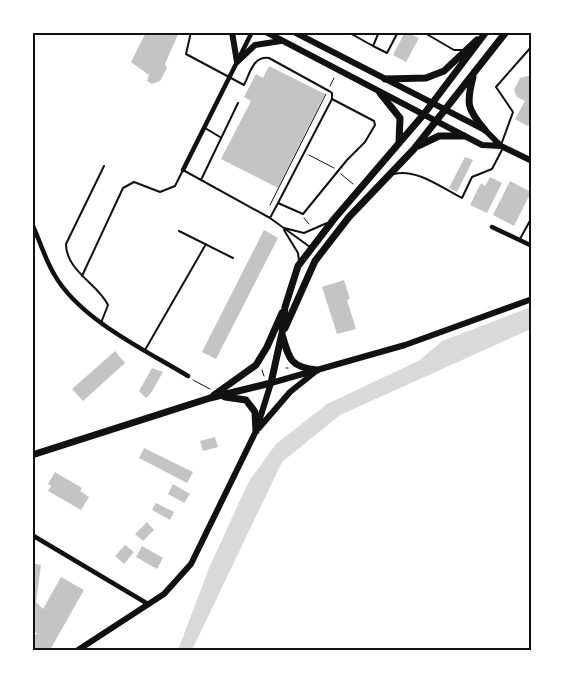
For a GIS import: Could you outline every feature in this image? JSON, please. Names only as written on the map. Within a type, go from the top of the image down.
[{"type":"main road","points":[[232,32],[237,62]]},
{"type":"main road","points":[[266,32],[482,145],[502,146]]},
{"type":"main road","points":[[294,32],[485,130]]},
{"type":"main road","points":[[317,370],[302,368],[288,357],[282,333],[316,261],[349,217],[414,149],[506,32]]},
{"type":"main road","points":[[384,79],[426,78],[444,71],[485,33]]},
{"type":"main road","points":[[210,398],[256,365],[267,347],[285,307],[298,266],[334,219],[424,114],[485,33]]},
{"type":"main road","points":[[237,62],[255,46],[282,41]]},
{"type":"main road","points":[[474,72],[468,104],[472,114],[502,146],[532,161]]},
{"type":"main road","points":[[380,93],[400,118],[399,142]]},
{"type":"main road","points":[[414,149],[439,136],[464,136]]},
{"type":"main road","points":[[32,454],[210,398],[271,383],[405,345],[532,299]]},
{"type":"main road","points":[[78,650],[148,604],[176,583],[192,564],[256,431],[271,383],[282,333],[285,307]]},
{"type":"main road","points":[[256,431],[290,392],[317,370]]},
{"type":"main road","points":[[210,398],[234,397],[246,400],[255,412],[256,431]]},
{"type":"street","points":[[183,170],[252,32]]},
{"type":"street","points":[[32,224],[54,275],[82,307],[102,323],[191,378]]},
{"type":"street","points":[[492,227],[532,246]]},
{"type":"street","points":[[32,535],[148,604]]},
{"type":"lane","points":[[191,32],[186,54],[244,85],[256,60],[262,57],[269,58],[332,93],[332,99],[270,218]]},
{"type":"lane","points":[[348,32],[387,53],[398,32]]},
{"type":"lane","points":[[373,46],[379,32]]},
{"type":"lane","points":[[423,32],[454,50],[465,50]]},
{"type":"lane","points":[[387,176],[401,172],[416,175],[462,198],[472,177],[492,169],[513,112],[496,87],[532,46]]},
{"type":"lane","points":[[278,203],[303,214],[347,160],[365,142],[375,126],[374,121],[332,99]]},
{"type":"lane","points":[[201,180],[220,137],[238,104]]},
{"type":"lane","points":[[205,128],[220,137]]},
{"type":"lane","points":[[102,323],[108,305],[103,295],[82,276],[68,257],[66,244],[104,166]]},
{"type":"lane","points":[[82,276],[123,188],[134,182],[160,192],[175,186],[183,170],[270,218],[311,248],[316,261]]},
{"type":"lane","points":[[520,240],[532,217]]},
{"type":"lane","points":[[282,228],[304,233],[316,230],[334,219]]},
{"type":"lane","points":[[282,228],[298,253],[298,266]]},
{"type":"lane","points":[[179,231],[233,258]]},
{"type":"lane","points":[[145,350],[206,244]]},
{"type":"path","points":[[270,205],[334,78]]},
{"type":"path","points":[[308,155],[334,168]]},
{"type":"path","points":[[340,174],[353,184]]},
{"type":"path","points":[[304,220],[311,226]]},
{"type":"path","points":[[258,366],[264,376]]},
{"type":"path","points":[[191,378],[210,389]]},
{"type":"shaded area","points":[[531,307],[531,329],[340,415],[282,462],[192,650],[178,650],[209,568],[249,481],[276,444],[327,404],[420,360],[442,341]]},
{"type":"building","points":[[146,32],[179,32],[165,64],[167,68],[160,81],[152,84],[147,81],[149,75],[131,62]]},
{"type":"building","points":[[405,32],[419,38],[406,62],[393,55]]},
{"type":"building","points":[[269,66],[325,94],[278,188],[221,159],[251,101],[244,97],[256,74],[263,78]]},
{"type":"building","points":[[532,75],[532,118],[528,126],[515,119],[525,101],[517,97],[514,90],[520,78]]},
{"type":"building","points":[[465,157],[473,160],[457,192],[449,188]]},
{"type":"building","points":[[490,177],[502,183],[487,213],[470,205],[481,183],[485,186]]},
{"type":"building","points":[[510,181],[531,192],[514,226],[493,215]]},
{"type":"building","points":[[264,230],[278,238],[216,359],[202,352]]},
{"type":"building","points":[[344,280],[350,299],[347,300],[356,329],[337,334],[322,287]]},
{"type":"building","points":[[115,351],[125,363],[83,401],[72,389]]},
{"type":"building","points":[[152,368],[163,372],[146,398],[139,391]]},
{"type":"building","points":[[215,437],[218,447],[203,451],[200,441]]},
{"type":"building","points":[[144,448],[193,472],[187,483],[139,458]]},
{"type":"building","points":[[55,472],[82,488],[80,491],[89,497],[81,510],[48,491],[51,486],[48,484]]},
{"type":"building","points":[[173,484],[190,494],[184,503],[168,494]]},
{"type":"building","points":[[156,503],[174,512],[170,520],[152,510]]},
{"type":"building","points":[[147,522],[154,530],[143,541],[135,534]]},
{"type":"building","points":[[125,545],[134,552],[124,564],[115,556]]},
{"type":"building","points":[[142,546],[163,558],[157,569],[136,557]]},
{"type":"building","points":[[32,563],[41,565],[36,602],[43,609],[61,577],[84,590],[50,650],[32,650],[32,640],[37,633],[32,631]]}]
